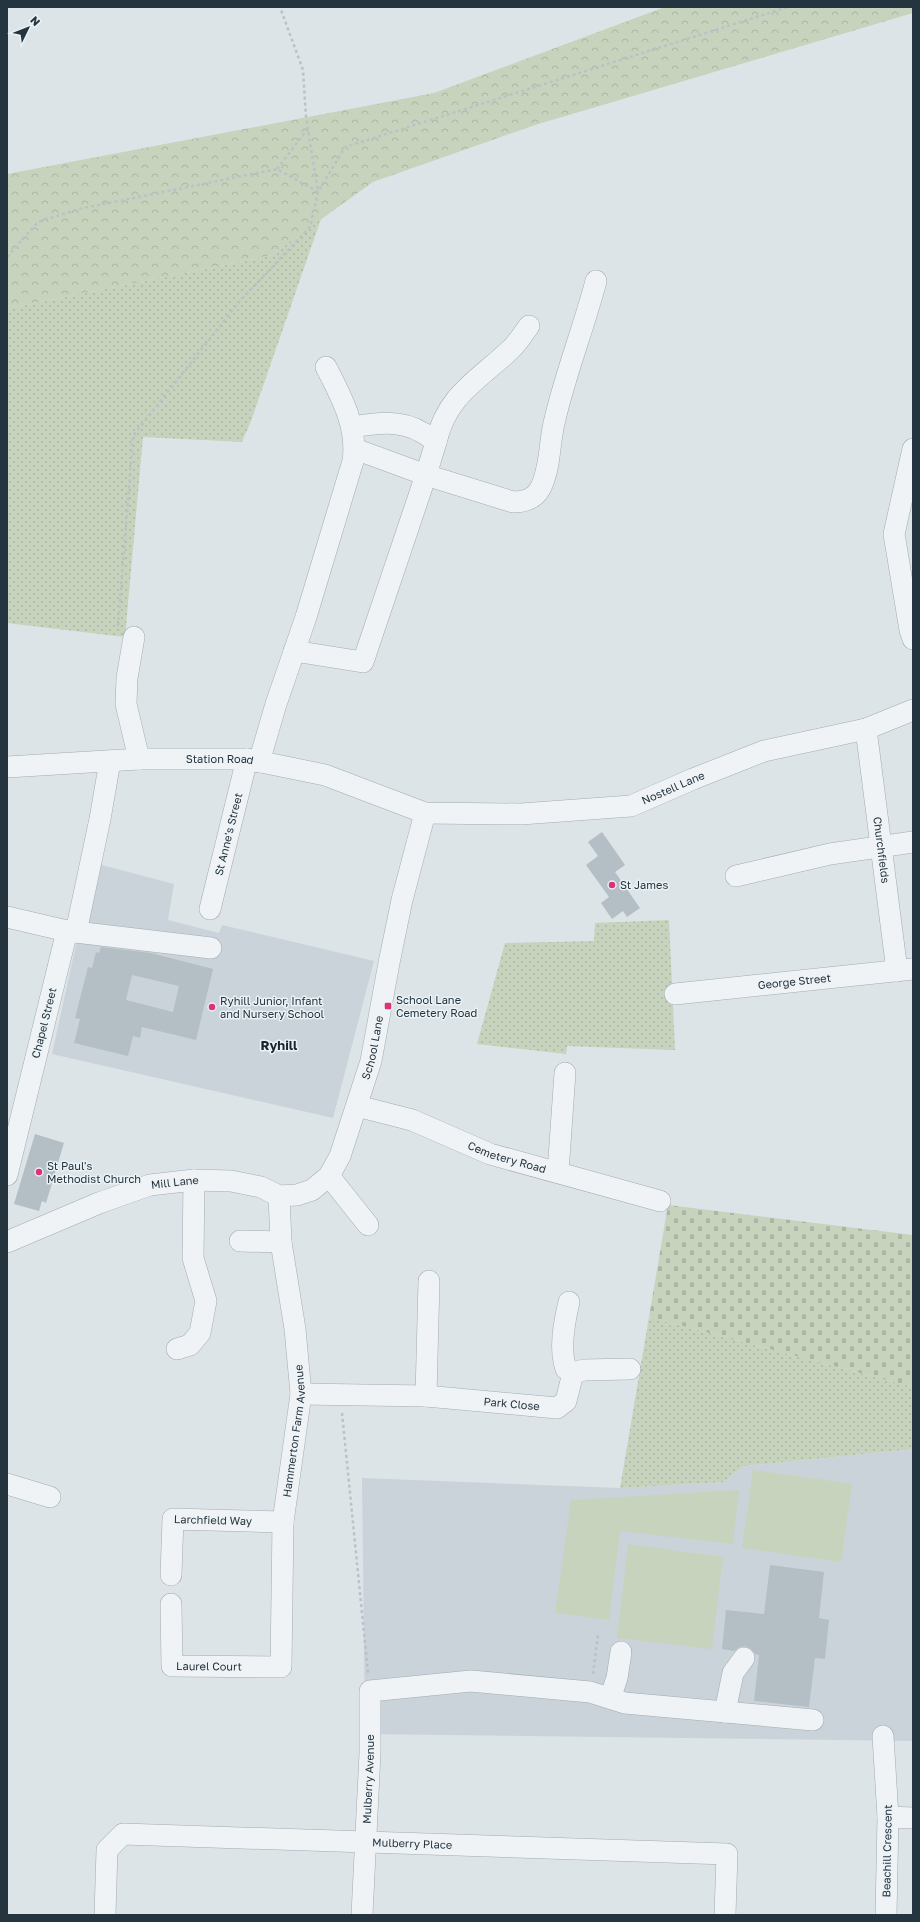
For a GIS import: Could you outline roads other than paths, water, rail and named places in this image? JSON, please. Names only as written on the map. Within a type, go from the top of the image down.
[{"type":"street","points":[[326,366],[338,390],[352,427],[355,449],[426,475],[513,502],[523,502],[533,498],[541,488],[550,449],[551,433],[560,396],[583,331],[596,281]]},
{"type":"street","points":[[294,652],[363,662],[426,475],[440,425],[458,396],[512,349],[529,326]]},
{"type":"street","points":[[352,427],[385,423],[401,424],[424,433],[436,442]]},
{"type":"street","name":"St Anne's Street","points":[[210,909],[253,761],[276,704],[294,652],[316,584],[355,449]]},
{"type":"street","points":[[913,449],[894,534],[910,630],[913,639]]},
{"type":"street","points":[[126,633],[126,704],[139,759]]},
{"type":"street","name":"Nostell Lane","points":[[425,813],[521,814],[631,806],[693,779],[764,751],[866,729],[913,710]]},
{"type":"street","name":"Churchfields","points":[[866,729],[882,848],[905,970]]},
{"type":"street","name":"Station Road","points":[[7,767],[139,759],[253,761],[325,775],[425,813]]},
{"type":"street","name":"Chapel Street","points":[[7,1175],[100,819],[110,761]]},
{"type":"street","name":"School Lane","points":[[279,1196],[297,1196],[312,1190],[329,1176],[340,1156],[371,1061],[402,900],[425,813]]},
{"type":"street","points":[[736,876],[830,854],[882,848],[913,842]]},
{"type":"street","points":[[7,917],[71,931],[211,948]]},
{"type":"street","name":"George Street","points":[[675,994],[905,970]]},
{"type":"street","points":[[558,1172],[565,1073]]},
{"type":"street","name":"Cemetery Road","points":[[357,1106],[412,1120],[490,1154],[660,1202]]},
{"type":"street","points":[[329,1176],[368,1225]]},
{"type":"street","points":[[177,1349],[190,1344],[200,1333],[206,1301],[195,1270],[192,1241],[194,1180]]},
{"type":"street","name":"Mill Lane","points":[[7,1240],[150,1184],[194,1180],[231,1180],[261,1187],[279,1196]]},
{"type":"street","name":"Hammerton Farm Avenue","points":[[279,1196],[281,1242],[295,1329],[301,1394],[282,1522],[281,1667]]},
{"type":"street","points":[[240,1241],[281,1242]]},
{"type":"street","points":[[426,1396],[429,1281]]},
{"type":"street","points":[[568,1302],[564,1322],[564,1362],[566,1369],[573,1373],[584,1370],[630,1369]]},
{"type":"street","name":"Park Close","points":[[301,1394],[426,1396],[556,1408],[566,1401],[573,1373]]},
{"type":"street","points":[[7,1484],[30,1482],[50,1497]]},
{"type":"street","name":"Larchfield Way","points":[[171,1575],[174,1519],[282,1522]]},
{"type":"street","name":"Laurel Court","points":[[171,1604],[172,1666],[281,1667]]},
{"type":"street","points":[[621,1652],[617,1678],[610,1698],[625,1703],[813,1720]]},
{"type":"street","points":[[725,1712],[728,1689],[733,1673],[744,1658]]},
{"type":"street","name":"Mulberry Avenue","points":[[362,1915],[370,1753],[370,1691],[472,1681],[590,1692],[610,1698]]},
{"type":"street","name":"Beachill Crescent","points":[[884,1736],[888,1817],[886,1915]]},
{"type":"street","points":[[888,1817],[913,1818]]},
{"type":"street","name":"Mulberry Place","points":[[105,1915],[107,1850],[123,1834],[728,1854],[725,1915]]},
{"type":"place","name":"St James","points":[[612,885]]},
{"type":"place","name":"School Lane Cemetery Road","points":[[388,1006]]},
{"type":"place","name":"Ryhill Junior, Infant and Nursery School","points":[[212,1007]]},
{"type":"place","name":"St Paul's Methodist Church","points":[[39,1172]]},
{"type":"district","name":"Ryhill","points":[[279,1045]]}]
